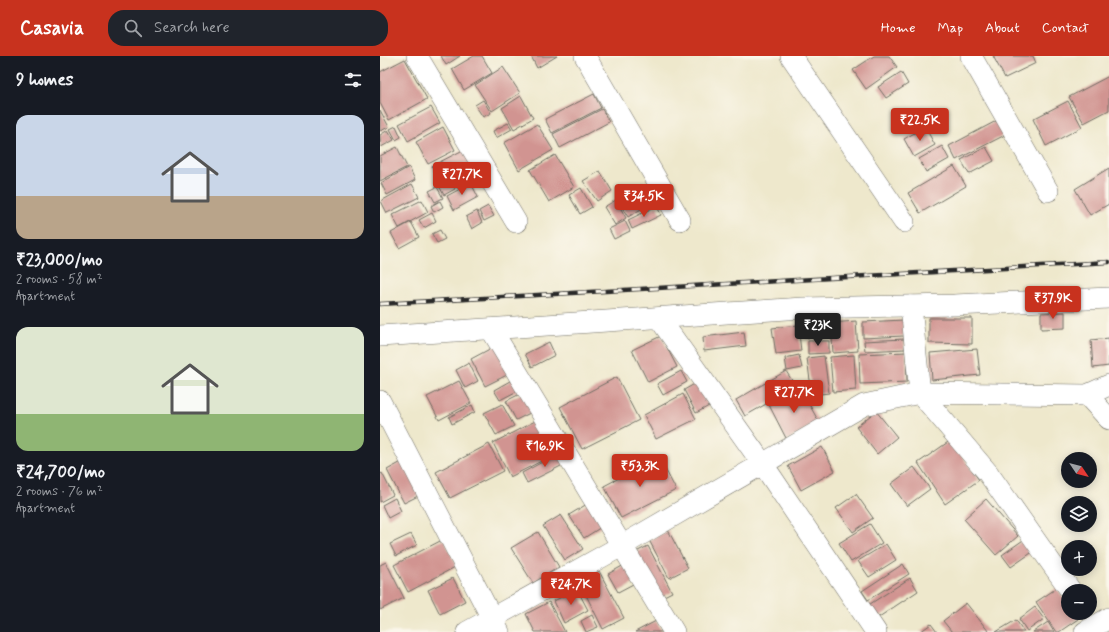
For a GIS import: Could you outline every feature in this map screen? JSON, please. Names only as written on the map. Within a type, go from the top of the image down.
[{"type":"street","points":[[417,56],[516,222]]},
{"type":"street","points":[[585,56],[680,220]]},
{"type":"street","points":[[791,56],[904,222]]},
{"type":"street","points":[[971,56],[1048,191]]},
{"type":"street","points":[[380,336],[803,308],[911,306],[1109,298]]},
{"type":"street","points":[[911,306],[920,392],[988,473],[1065,584]]},
{"type":"street","points":[[659,318],[762,463],[876,632]]},
{"type":"street","points":[[491,329],[623,545],[674,632]]},
{"type":"street","points":[[467,632],[496,625],[623,545],[864,405],[920,392],[1087,395],[1109,385]]},
{"type":"street","points":[[1087,395],[1109,419]]},
{"type":"street","points":[[382,409],[496,625]]},
{"type":"building","points":[[441,56],[460,56],[446,65]]},
{"type":"building","points":[[474,56],[482,56],[492,73],[464,90],[452,69]]},
{"type":"building","points":[[531,56],[557,56],[537,68]]},
{"type":"building","points":[[874,56],[889,56],[897,67],[866,89],[853,70]]},
{"type":"building","points":[[993,56],[1033,56],[1036,63],[1005,78]]},
{"type":"building","points":[[405,59],[427,99],[389,120],[380,103],[380,72]]},
{"type":"building","points":[[503,67],[520,93],[492,111],[475,85]]},
{"type":"building","points":[[901,72],[908,84],[886,98],[878,87]]},
{"type":"building","points":[[1109,76],[1109,110],[1084,123],[1069,97]]},
{"type":"building","points":[[594,94],[601,108],[552,133],[545,119]]},
{"type":"building","points":[[521,96],[533,118],[514,129],[502,108]]},
{"type":"building","points":[[483,100],[491,113],[483,117],[475,105]]},
{"type":"building","points":[[1068,101],[1082,127],[1046,146],[1033,119]]},
{"type":"building","points":[[431,107],[440,123],[408,141],[399,124]]},
{"type":"building","points":[[602,109],[609,122],[560,148],[553,134]]},
{"type":"building","points":[[380,110],[389,127],[380,131]]},
{"type":"building","points":[[998,120],[1005,135],[956,160],[949,146]]},
{"type":"building","points":[[508,123],[512,129],[496,138],[493,131]]},
{"type":"building","points":[[537,124],[553,150],[519,170],[504,143]]},
{"type":"building","points":[[396,126],[401,137],[396,140],[390,129]]},
{"type":"building","points":[[443,127],[455,150],[428,164],[416,142]]},
{"type":"building","points":[[925,127],[935,145],[914,157],[904,139]]},
{"type":"building","points":[[388,130],[394,140],[381,147],[380,135]]},
{"type":"building","points":[[942,146],[949,159],[926,172],[919,159]]},
{"type":"building","points":[[397,147],[407,167],[380,181],[380,156]]},
{"type":"building","points":[[986,147],[994,161],[969,174],[961,160]]},
{"type":"building","points":[[465,149],[473,164],[440,182],[432,166]]},
{"type":"building","points":[[555,155],[574,187],[549,202],[530,170]]},
{"type":"building","points":[[954,166],[966,186],[920,213],[908,193]]},
{"type":"building","points":[[409,167],[415,180],[387,195],[381,183]]},
{"type":"building","points":[[1109,168],[1109,204],[1090,215],[1075,189]]},
{"type":"building","points":[[600,171],[612,191],[597,201],[583,181]]},
{"type":"building","points":[[465,172],[470,181],[457,188],[452,179]]},
{"type":"building","points":[[451,180],[455,189],[444,195],[439,186]]},
{"type":"building","points":[[471,183],[478,197],[454,210],[447,196]]},
{"type":"building","points":[[412,184],[419,197],[387,213],[381,201]]},
{"type":"building","points":[[641,185],[651,203],[628,217],[617,199]]},
{"type":"building","points":[[437,187],[443,198],[435,202],[429,191]]},
{"type":"building","points":[[581,188],[592,207],[580,214],[569,195]]},
{"type":"building","points":[[422,200],[428,212],[399,228],[392,215]]},
{"type":"building","points":[[616,200],[626,218],[615,225],[604,207]]},
{"type":"building","points":[[440,201],[443,207],[434,212],[431,206]]},
{"type":"building","points":[[488,206],[494,216],[484,221],[479,211]]},
{"type":"building","points":[[657,206],[661,215],[632,229],[628,220]]},
{"type":"building","points":[[477,211],[482,223],[472,229],[466,217]]},
{"type":"building","points":[[432,213],[436,221],[424,228],[419,220]]},
{"type":"building","points":[[625,221],[630,231],[614,239],[609,229]]},
{"type":"building","points":[[411,222],[419,237],[399,248],[391,233]]},
{"type":"building","points":[[440,230],[445,239],[437,243],[432,234]]},
{"type":"building","points":[[1065,312],[1065,328],[1041,329],[1041,313]]},
{"type":"building","points":[[929,318],[972,318],[972,344],[929,343]]},
{"type":"building","points":[[904,320],[904,336],[863,338],[863,322]]},
{"type":"building","points":[[856,321],[858,351],[833,353],[831,323]]},
{"type":"building","points":[[827,324],[828,337],[804,338],[803,325]]},
{"type":"building","points":[[798,325],[801,351],[776,354],[772,328]]},
{"type":"building","points":[[744,332],[746,346],[704,351],[703,337]]},
{"type":"building","points":[[661,336],[677,367],[648,382],[632,350]]},
{"type":"building","points":[[1109,338],[1109,366],[1093,368],[1091,340]]},
{"type":"building","points":[[904,339],[905,349],[865,351],[864,341]]},
{"type":"building","points":[[808,341],[829,341],[829,353],[808,354]]},
{"type":"building","points":[[549,342],[555,355],[532,367],[525,354]]},
{"type":"building","points":[[499,344],[513,372],[485,386],[471,359]]},
{"type":"building","points":[[977,349],[980,375],[932,380],[930,353]]},
{"type":"building","points":[[906,352],[907,382],[860,384],[859,354]]},
{"type":"building","points":[[799,355],[802,368],[787,371],[785,358]]},
{"type":"building","points":[[854,355],[856,390],[833,392],[830,357]]},
{"type":"building","points":[[824,356],[829,393],[812,395],[807,358]]},
{"type":"building","points":[[469,363],[478,381],[465,388],[456,370]]},
{"type":"building","points":[[681,371],[687,382],[663,395],[657,384]]},
{"type":"building","points":[[786,371],[796,387],[745,416],[736,400]]},
{"type":"building","points":[[517,377],[523,388],[500,400],[494,390]]},
{"type":"building","points":[[617,377],[639,420],[582,449],[560,407]]},
{"type":"building","points":[[459,381],[471,403],[439,420],[427,397]]},
{"type":"building","points":[[698,382],[709,406],[696,413],[684,390]]},
{"type":"building","points":[[800,388],[819,422],[787,440],[769,405]]},
{"type":"building","points":[[522,393],[532,412],[516,420],[506,401]]},
{"type":"building","points":[[683,394],[696,419],[656,439],[644,415]]},
{"type":"building","points":[[502,404],[514,426],[496,435],[484,413]]},
{"type":"building","points":[[472,405],[475,412],[452,424],[449,417]]},
{"type":"building","points":[[876,411],[897,437],[877,454],[856,427]]},
{"type":"building","points":[[537,420],[555,454],[510,477],[493,443]]},
{"type":"building","points":[[951,440],[979,480],[945,504],[918,463]]},
{"type":"building","points":[[489,444],[503,471],[450,498],[436,472]]},
{"type":"building","points":[[822,447],[835,471],[801,490],[788,466]]},
{"type":"building","points":[[561,452],[567,463],[527,483],[522,473]]},
{"type":"building","points":[[659,457],[676,490],[621,518],[604,486]]},
{"type":"building","points":[[407,459],[424,493],[404,503],[387,470]]},
{"type":"building","points":[[914,467],[930,489],[907,506],[891,484]]},
{"type":"building","points":[[382,473],[393,495],[380,502],[380,474]]},
{"type":"building","points":[[856,494],[873,518],[853,532],[836,508]]},
{"type":"building","points":[[395,498],[401,511],[388,518],[382,505]]},
{"type":"building","points":[[986,499],[1018,536],[996,555],[964,519]]},
{"type":"building","points":[[592,501],[606,524],[584,538],[569,515]]},
{"type":"building","points":[[561,515],[583,549],[565,560],[543,526]]},
{"type":"building","points":[[870,524],[882,543],[851,562],[839,543]]},
{"type":"building","points":[[668,530],[688,568],[669,578],[649,540]]},
{"type":"building","points":[[538,532],[559,567],[533,583],[511,548]]},
{"type":"building","points":[[411,534],[417,545],[396,556],[390,544]]},
{"type":"building","points":[[1026,538],[1034,551],[1011,567],[1002,555]]},
{"type":"building","points":[[444,539],[457,566],[408,592],[394,565]]},
{"type":"building","points":[[886,544],[896,560],[869,577],[858,561]]},
{"type":"building","points":[[648,546],[672,592],[658,599],[634,553]]},
{"type":"building","points":[[386,562],[404,598],[380,610],[380,565]]},
{"type":"building","points":[[626,564],[635,583],[618,592],[608,574]]},
{"type":"building","points":[[903,564],[909,574],[868,600],[862,591]]},
{"type":"building","points":[[599,571],[624,618],[603,629],[579,581]]},
{"type":"building","points":[[453,578],[465,601],[440,614],[428,590]]},
{"type":"building","points":[[910,578],[918,591],[876,619],[867,606]]},
{"type":"building","points":[[1057,588],[1061,594],[1061,620],[1077,620],[1059,632],[1056,632],[1036,602]]},
{"type":"building","points":[[577,589],[588,610],[564,623],[554,601]]},
{"type":"building","points":[[549,602],[565,632],[535,632],[526,614]]},
{"type":"building","points":[[966,603],[989,632],[952,632],[943,621]]},
{"type":"building","points":[[1035,607],[1044,619],[1027,631],[1019,619]]},
{"type":"building","points":[[592,615],[598,627],[586,632],[581,621]]},
{"type":"building","points":[[1016,620],[1024,632],[996,632]]},
{"type":"building","points":[[656,621],[662,632],[635,632]]},
{"type":"building","points":[[1048,622],[1054,632],[1033,632]]},
{"type":"building","points":[[931,624],[937,632],[920,632]]},
{"type":"railway","points":[[380,304],[1109,262]]}]
